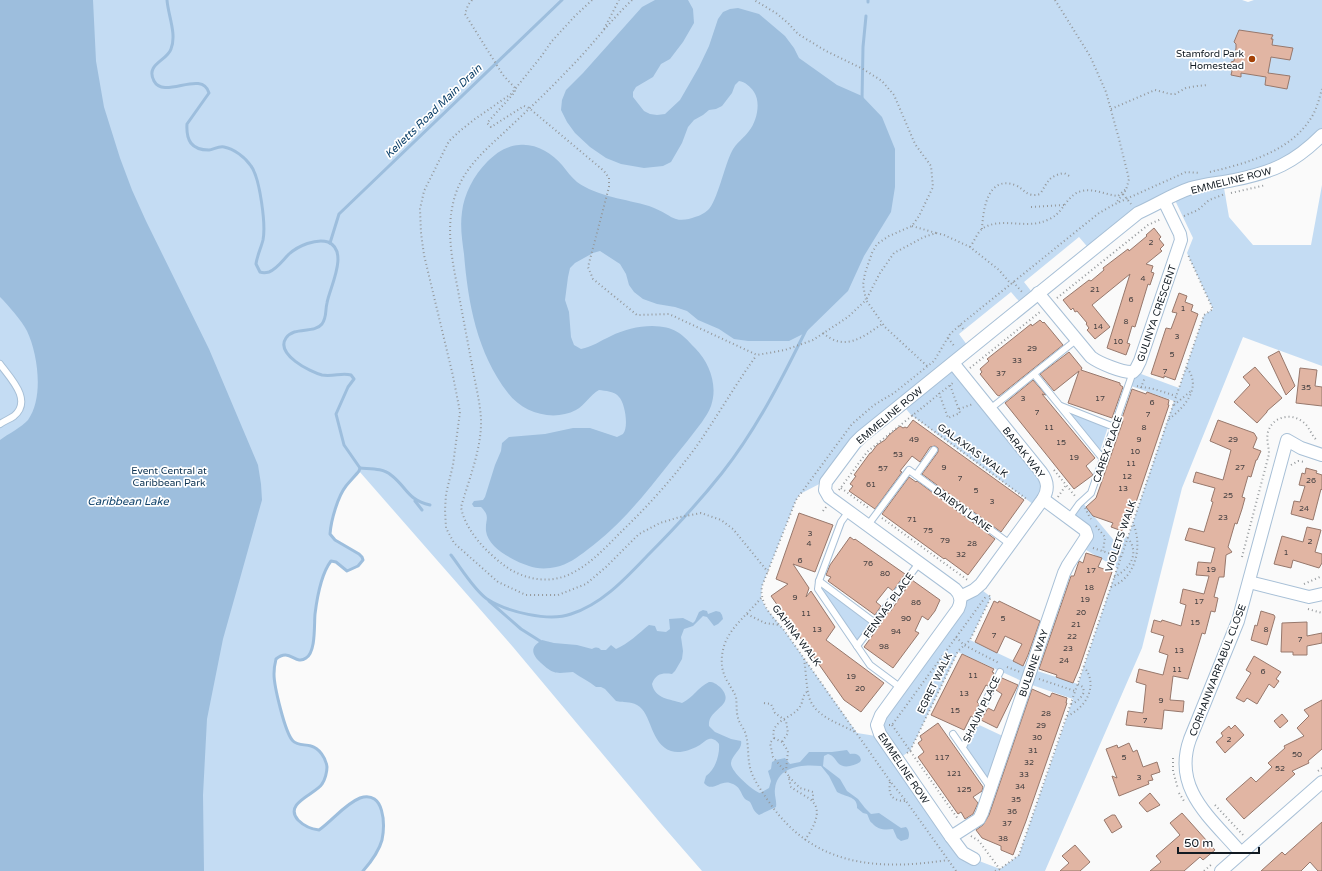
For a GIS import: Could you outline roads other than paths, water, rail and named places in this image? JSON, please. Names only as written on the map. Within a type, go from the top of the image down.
[{"type":"street","name":"EMMELINE ROW","points":[[974,859],[963,853],[951,837],[878,731],[877,725],[879,718],[958,609],[960,597],[954,589],[832,499],[826,493],[825,486],[829,478],[858,440],[1138,213],[1192,188],[1264,173],[1277,168],[1304,152],[1322,135]]},
{"type":"street","name":"GULINYA CRESCENT","points":[[1038,293],[1088,355],[1096,361],[1127,372],[1131,378],[1140,361],[1181,240],[1180,234],[1164,201]]},
{"type":"street","name":"BARAK WAY","points":[[953,363],[1044,476],[1047,488],[1043,499]]},
{"type":"street","name":"CORHANWARRABUL CLOSE","points":[[1241,853],[1191,792],[1186,780],[1185,767],[1188,746],[1238,621],[1287,440],[1301,448],[1322,455]]},
{"type":"street","name":"BULBINE WAY","points":[[951,837],[979,819],[982,813],[1064,573],[1087,536],[1085,530],[1043,499]]},
{"type":"street","points":[[960,597],[974,590],[981,584],[1043,499]]},
{"type":"street","points":[[1249,582],[1309,597],[1322,594]]},
{"type":"street","points":[[1221,871],[1322,782]]},
{"type":"lane","points":[[990,409],[1076,340]]},
{"type":"lane","points":[[0,364],[19,390],[22,397],[22,404],[19,410],[14,416],[0,424]]},
{"type":"lane","points":[[1034,374],[1103,459]]},
{"type":"lane","name":"CAREX PLACE","points":[[1069,518],[1079,504],[1091,493],[1131,378]]},
{"type":"lane","points":[[1059,406],[1114,427]]},
{"type":"lane","points":[[868,525],[908,470],[916,475],[934,450]]},
{"type":"lane","name":"DAIBYN LANE","points":[[916,475],[1010,544]]},
{"type":"lane","points":[[849,511],[841,522],[819,581],[875,623]]},
{"type":"lane","name":"FENNAS PLACE","points":[[857,646],[918,563]]},
{"type":"lane","name":"FENNAS PLACE","points":[[819,581],[818,590],[872,667],[901,688]]},
{"type":"lane","name":"SHAUN PLACE","points":[[963,747],[1000,672]]},
{"type":"lane","name":"SHAUN PLACE","points":[[953,734],[990,787]]},
{"type":"water","name":"Caribbean Lake","points":[[0,0],[93,0],[96,61],[104,107],[120,158],[146,221],[209,349],[258,465],[262,500],[223,639],[207,719],[203,795],[204,871],[0,871],[0,440],[19,428],[28,420],[33,411],[36,400],[38,376],[34,352],[27,331],[0,297]]},
{"type":"water","points":[[655,0],[688,0],[693,9],[694,23],[683,42],[670,59],[661,64],[653,77],[636,87],[633,92],[633,97],[644,111],[657,115],[665,114],[680,100],[699,67],[709,46],[718,19],[723,12],[738,8],[759,14],[785,36],[799,58],[837,85],[862,96],[882,117],[895,149],[895,187],[891,212],[864,256],[848,291],[805,333],[789,341],[748,341],[734,339],[719,329],[698,320],[687,311],[643,299],[634,292],[629,285],[626,274],[620,264],[600,251],[593,253],[575,263],[570,268],[565,300],[569,312],[571,337],[574,345],[581,349],[585,348],[626,330],[647,326],[672,329],[681,334],[705,361],[711,375],[714,391],[711,406],[702,422],[643,496],[611,530],[584,553],[568,563],[553,568],[535,568],[516,561],[491,543],[486,531],[486,513],[481,507],[474,507],[472,504],[474,501],[483,500],[485,497],[501,451],[502,443],[509,437],[545,434],[573,428],[590,428],[617,437],[625,431],[626,421],[624,409],[621,400],[617,395],[599,390],[576,410],[567,414],[539,414],[522,406],[508,393],[497,378],[476,327],[468,291],[461,217],[463,205],[470,185],[487,162],[506,148],[525,145],[537,147],[548,153],[558,161],[577,182],[594,191],[649,206],[678,220],[693,218],[708,210],[715,199],[732,151],[752,127],[756,117],[758,106],[756,96],[743,82],[739,81],[735,85],[732,93],[722,106],[709,110],[694,120],[688,127],[682,143],[671,162],[663,166],[644,168],[621,164],[606,158],[590,147],[575,133],[561,110],[562,100],[566,90],[642,7]]},
{"type":"water","points":[[703,610],[707,611],[708,614],[716,611],[720,612],[723,619],[714,626],[707,617],[703,616],[693,626],[684,629],[681,637],[683,651],[682,659],[672,674],[660,674],[654,680],[652,684],[656,693],[664,698],[682,703],[709,682],[720,687],[725,693],[726,699],[712,715],[709,726],[715,732],[731,739],[741,741],[740,747],[733,757],[731,763],[732,767],[742,780],[752,789],[760,793],[769,788],[771,781],[768,771],[771,769],[772,762],[776,760],[785,758],[790,764],[800,762],[809,752],[832,752],[847,750],[850,754],[857,754],[860,756],[861,760],[855,765],[840,765],[833,756],[828,754],[824,756],[823,766],[840,779],[847,791],[858,799],[871,814],[879,813],[901,828],[906,827],[909,833],[908,839],[901,841],[897,838],[893,829],[882,829],[874,825],[870,821],[867,814],[863,813],[857,808],[857,804],[853,799],[837,792],[829,776],[821,766],[799,766],[780,775],[775,791],[776,807],[759,815],[734,784],[723,783],[710,787],[704,783],[706,776],[712,770],[718,757],[719,744],[716,741],[709,739],[688,750],[681,752],[671,751],[659,742],[646,715],[637,705],[616,701],[605,689],[596,687],[573,672],[556,673],[548,669],[535,657],[533,651],[535,645],[542,640],[554,643],[577,645],[592,649],[599,648],[601,650],[606,650],[611,645],[616,649],[649,625],[655,626],[657,631],[666,632],[670,629],[669,619],[683,618],[693,623],[699,612]]},
{"type":"waterway","points":[[167,0],[173,31],[173,43],[169,53],[154,67],[152,71],[154,81],[159,86],[166,88],[191,84],[205,86],[209,93],[187,124],[187,135],[191,143],[203,150],[220,147],[228,148],[239,154],[251,166],[260,191],[264,224],[263,240],[256,264],[260,272],[265,273],[272,271],[293,251],[313,242],[328,242],[334,247],[337,253],[338,262],[326,306],[324,321],[314,329],[290,334],[286,338],[284,344],[285,350],[289,356],[302,366],[322,375],[348,374],[354,379],[348,387],[336,414],[344,445],[360,468],[340,496],[333,515],[330,534],[335,540],[359,554],[363,560],[358,566],[347,571],[336,562],[331,561],[322,579],[318,594],[313,644],[309,655],[302,660],[285,655],[281,656],[276,659],[274,674],[280,709],[290,736],[297,744],[311,746],[317,749],[324,757],[327,767],[326,776],[319,788],[297,804],[294,814],[298,820],[307,827],[319,830],[349,804],[360,798],[368,797],[374,799],[382,810],[383,834],[381,844],[377,853],[363,871]]},
{"type":"waterway","name":"Kelletts Road Main Drain","points":[[330,243],[339,214],[562,0]]},
{"type":"waterway","points":[[862,100],[863,47],[866,16]]},
{"type":"waterway","points":[[451,555],[482,595],[495,604],[505,608],[517,612],[551,617],[571,614],[593,604],[612,590],[630,573],[686,516],[722,473],[757,422],[806,330]]},
{"type":"waterway","points":[[360,468],[376,469],[388,473],[416,500],[430,505]]},
{"type":"waterway","points":[[415,501],[422,510]]},
{"type":"waterway","points":[[489,601],[521,629],[540,641]]},
{"type":"place","name":"Stamford Park Homestead","points":[[1252,59]]},
{"type":"park label","name":"Event Central at Caribbean Park","points":[[169,476]]}]
